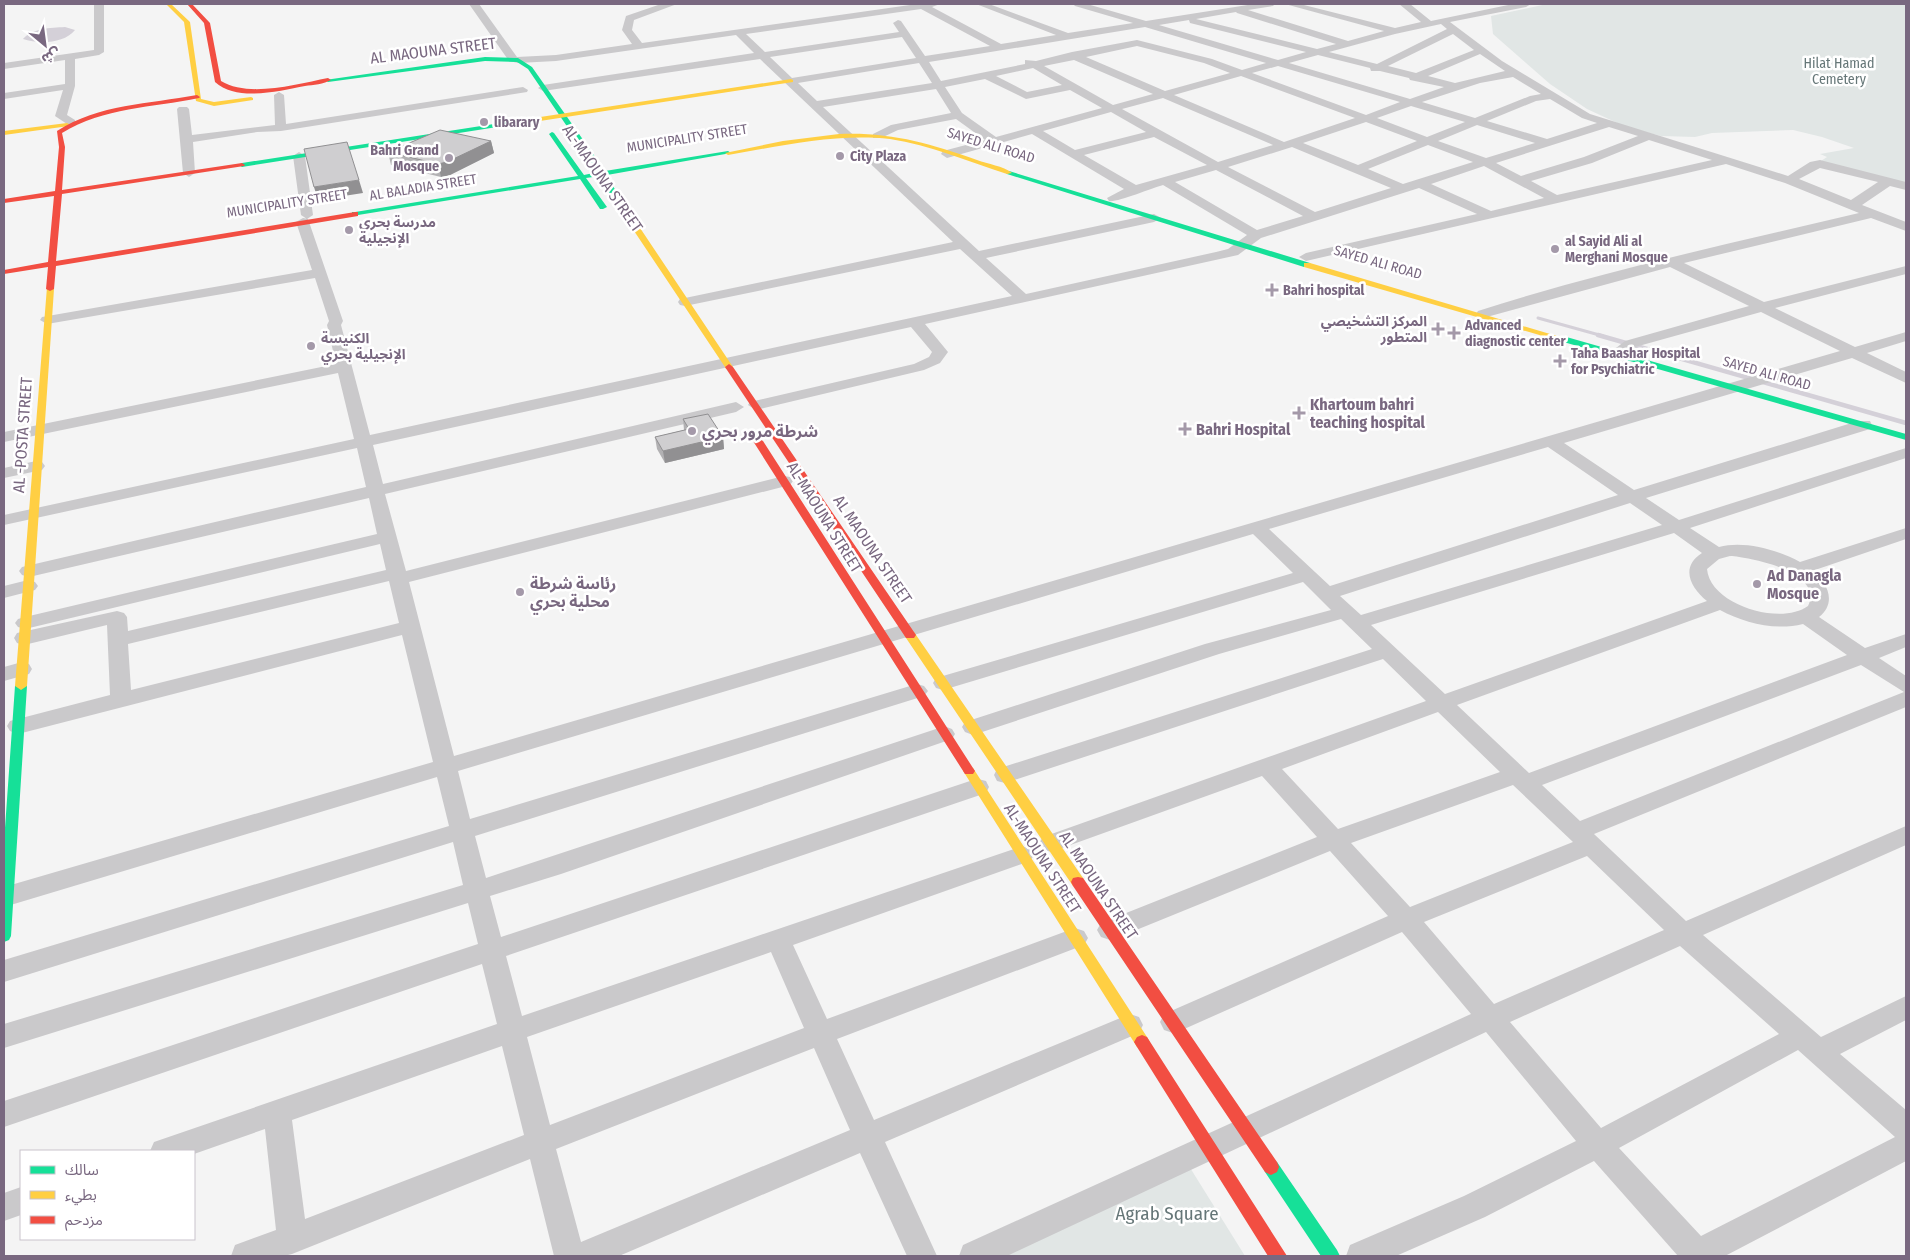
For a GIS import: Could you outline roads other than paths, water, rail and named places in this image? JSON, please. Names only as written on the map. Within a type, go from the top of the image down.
[{"type":"main road","points":[[168,4],[187,22],[198,90],[197,97],[201,102],[214,104]]},
{"type":"main road","points":[[189,4],[207,23],[219,84],[245,95]]},
{"type":"main road","name":"AL MAOUNA STREET","points":[[245,95],[485,59],[514,66],[525,63],[600,170],[620,206],[1331,1256]]},
{"type":"main road","name":"AL-MAOUNA STREET","points":[[514,66],[528,97],[608,214]]},
{"type":"main road","points":[[4,201],[791,80]]},
{"type":"main road","points":[[62,147],[73,129],[89,123],[214,104],[245,95]]},
{"type":"main road","points":[[4,133],[69,124],[94,115],[197,97]]},
{"type":"main road","name":"AL -POSTA STREET","points":[[4,936],[8,825],[18,726],[13,672],[25,631],[47,320],[62,147],[59,132],[69,124]]},
{"type":"main road","name":"SAYED ALI ROAD","points":[[845,132],[888,130],[1154,218],[1248,240],[1487,312],[1624,348],[1906,437]]},
{"type":"main road","name":"SAYED ALI ROAD","points":[[845,132],[902,140],[952,152],[1113,198],[1487,312],[1744,386],[1906,428]]},
{"type":"main road","name":"MUNICIPALITY STREET","points":[[600,170],[845,132]]},
{"type":"main road","points":[[579,174],[600,170]]},
{"type":"main road","name":"MUNICIPALITY STREET","points":[[4,265],[52,260],[579,174]]},
{"type":"main road","points":[[4,272],[52,260]]},
{"type":"main road","name":"AL-MAOUNA STREET","points":[[752,432],[1278,1256]]},
{"type":"street","points":[[4,66],[99,52],[99,4]]},
{"type":"street","points":[[474,4],[514,66],[889,7],[937,4]]},
{"type":"street","points":[[639,46],[627,30],[629,18],[651,8],[672,4]]},
{"type":"street","points":[[981,4],[1106,50]]},
{"type":"street","points":[[1078,4],[1549,143]]},
{"type":"street","points":[[791,80],[1203,16],[1266,4]]},
{"type":"street","points":[[1290,4],[1394,31]]},
{"type":"street","points":[[952,152],[1428,22],[1504,5],[1526,4]]},
{"type":"street","points":[[923,6],[998,47],[1019,56],[1032,65],[1216,166],[1315,217]]},
{"type":"street","points":[[1103,12],[1118,6]]},
{"type":"street","points":[[1187,6],[1181,9],[1203,16]]},
{"type":"street","points":[[1407,6],[1428,22]]},
{"type":"street","points":[[889,7],[904,34],[940,84],[958,115],[993,140]]},
{"type":"street","points":[[1237,10],[1348,44]]},
{"type":"street","points":[[1184,19],[1316,53],[1458,86]]},
{"type":"street","points":[[1441,20],[1550,96],[1586,116],[1606,124],[1729,160],[1789,180],[1906,227]]},
{"type":"street","points":[[1347,82],[1454,30]]},
{"type":"street","points":[[738,32],[1022,298]]},
{"type":"street","points":[[543,88],[904,34]]},
{"type":"street","points":[[1040,40],[1162,94],[1286,144],[1358,169],[1404,189]]},
{"type":"street","points":[[816,106],[986,75],[1137,43],[1208,61],[1487,163],[1554,199]]},
{"type":"street","points":[[1208,61],[1236,50]]},
{"type":"street","points":[[1380,92],[1482,50]]},
{"type":"street","points":[[69,124],[61,116],[62,107],[70,86],[70,57]]},
{"type":"street","points":[[533,73],[538,66],[556,58]]},
{"type":"street","points":[[1113,198],[1365,119],[1458,86],[1489,77],[1516,73]]},
{"type":"street","points":[[986,75],[1026,96],[1072,86]]},
{"type":"street","points":[[4,96],[70,86]]},
{"type":"street","points":[[281,91],[282,128]]},
{"type":"street","points":[[1358,169],[1534,98],[1550,96]]},
{"type":"street","points":[[187,139],[528,97]]},
{"type":"street","points":[[183,109],[190,173]]},
{"type":"street","points":[[877,136],[903,125],[958,115]]},
{"type":"street","points":[[4,520],[1218,256],[1233,252],[1248,240],[1315,217],[1606,124]]},
{"type":"street","points":[[1033,130],[1134,190]]},
{"type":"street","points":[[1072,154],[1157,133]]},
{"type":"street","points":[[1519,181],[1588,160],[1648,136]]},
{"type":"street","points":[[299,156],[305,219],[336,321],[334,325],[344,367],[569,1256]]},
{"type":"street","points":[[1306,257],[1729,160]]},
{"type":"street","points":[[1789,180],[1814,165],[1820,164],[1906,186]]},
{"type":"street","points":[[1165,181],[1248,240]]},
{"type":"street","points":[[1853,205],[1888,181]]},
{"type":"street","points":[[1422,184],[1490,215]]},
{"type":"street","points":[[1487,312],[1671,262],[1874,213]]},
{"type":"street","points":[[977,256],[1154,218]]},
{"type":"street","points":[[686,302],[963,244]]},
{"type":"street","points":[[1671,262],[1906,378]]},
{"type":"street","points":[[1624,348],[1630,344],[1762,307],[1906,270]]},
{"type":"street","points":[[47,320],[322,273]]},
{"type":"street","points":[[756,405],[919,367],[935,360],[940,352],[915,322]]},
{"type":"street","points":[[5,896],[1256,527],[1744,386],[1906,336]]},
{"type":"street","points":[[4,437],[344,367]]},
{"type":"street","points":[[4,592],[29,579],[376,491],[736,407]]},
{"type":"street","points":[[1326,594],[1523,530],[1864,425]]},
{"type":"street","points":[[1552,442],[1678,526],[1714,553]]},
{"type":"street","points":[[973,726],[1212,649],[1351,618],[1678,526],[1906,453]]},
{"type":"street","points":[[4,473],[36,466]]},
{"type":"street","points":[[119,640],[397,576],[784,482]]},
{"type":"street","points":[[1256,527],[1683,933],[1902,1118]]},
{"type":"street","points":[[1800,570],[1906,533]]},
{"type":"street","points":[[25,631],[387,537]]},
{"type":"street","points":[[1747,551],[1783,561],[1800,570],[1812,580],[1820,591],[1821,602],[1817,611],[1806,617],[1791,620],[1773,620],[1754,616],[1722,603],[1708,592],[1700,582],[1697,573],[1698,564],[1704,558],[1714,553],[1747,551]]},
{"type":"street","points":[[943,683],[1306,575]]},
{"type":"street","points":[[1051,842],[1722,603]]},
{"type":"street","points":[[25,631],[117,617],[122,700]]},
{"type":"street","points":[[1806,617],[1906,686]]},
{"type":"street","points":[[18,726],[410,627]]},
{"type":"street","points":[[1110,930],[1334,840],[1521,779],[1906,640]]},
{"type":"street","points":[[1005,775],[1386,651]]},
{"type":"street","points":[[4,971],[918,691]]},
{"type":"street","points":[[1173,1022],[1584,839],[1906,699]]},
{"type":"street","points":[[4,1036],[553,867],[944,734]]},
{"type":"street","points":[[1266,766],[1406,919],[1488,1019],[1696,1256],[1906,1146]]},
{"type":"street","points":[[4,1114],[978,787]]},
{"type":"street","points":[[974,1256],[1488,1019],[1906,835]]},
{"type":"street","points":[[167,1150],[1022,855]]},
{"type":"street","points":[[246,1256],[1075,938]]},
{"type":"street","points":[[778,940],[922,1256]]},
{"type":"street","points":[[1361,1256],[1431,1228],[1597,1144],[1811,1043],[1906,1007]]},
{"type":"street","points":[[584,1256],[1130,1025]]},
{"type":"street","points":[[277,1112],[292,1239]]},
{"type":"street","points":[[4,1206],[20,1200]]},
{"type":"waterway","points":[[1538,318],[1603,336]]},
{"type":"waterway","points":[[1598,335],[1906,423]]},
{"type":"place","name":"libarary","points":[[484,122]]},
{"type":"place","name":"City Plaza","points":[[840,156]]},
{"type":"place","name":"Bahri Grand Mosque","points":[[449,158]]},
{"type":"place","name":"مدرسة بحري الإنجيلية","points":[[349,230]]},
{"type":"place","name":"al Sayid Ali al Merghani Mosque","points":[[1555,249]]},
{"type":"place","name":"Bahri hospital","points":[[1272,290]]},
{"type":"place","name":"المركز التشخيصي المتطور","points":[[1438,329]]},
{"type":"place","name":"Advanced diagnostic center","points":[[1454,333]]},
{"type":"place","name":"الكنيسة الإنجيلية بحري","points":[[311,346]]},
{"type":"place","name":"Taha Baashar Hospital for Psychiatric","points":[[1560,361]]},
{"type":"place","name":"Khartoum bahri teaching hospital","points":[[1299,413]]},
{"type":"place","name":"Bahri Hospital","points":[[1185,429]]},
{"type":"place","name":"شرطة مرور بحري","points":[[692,431]]},
{"type":"place","name":"Ad Danagla Mosque","points":[[1757,584]]},
{"type":"place","name":"رئاسة شرطة محلية بحري","points":[[520,592]]},
{"type":"park label","name":"Hilat Hamad Cemetery","points":[[1839,72]]},
{"type":"park label","name":"Agrab Square","points":[[1167,1213]]}]
